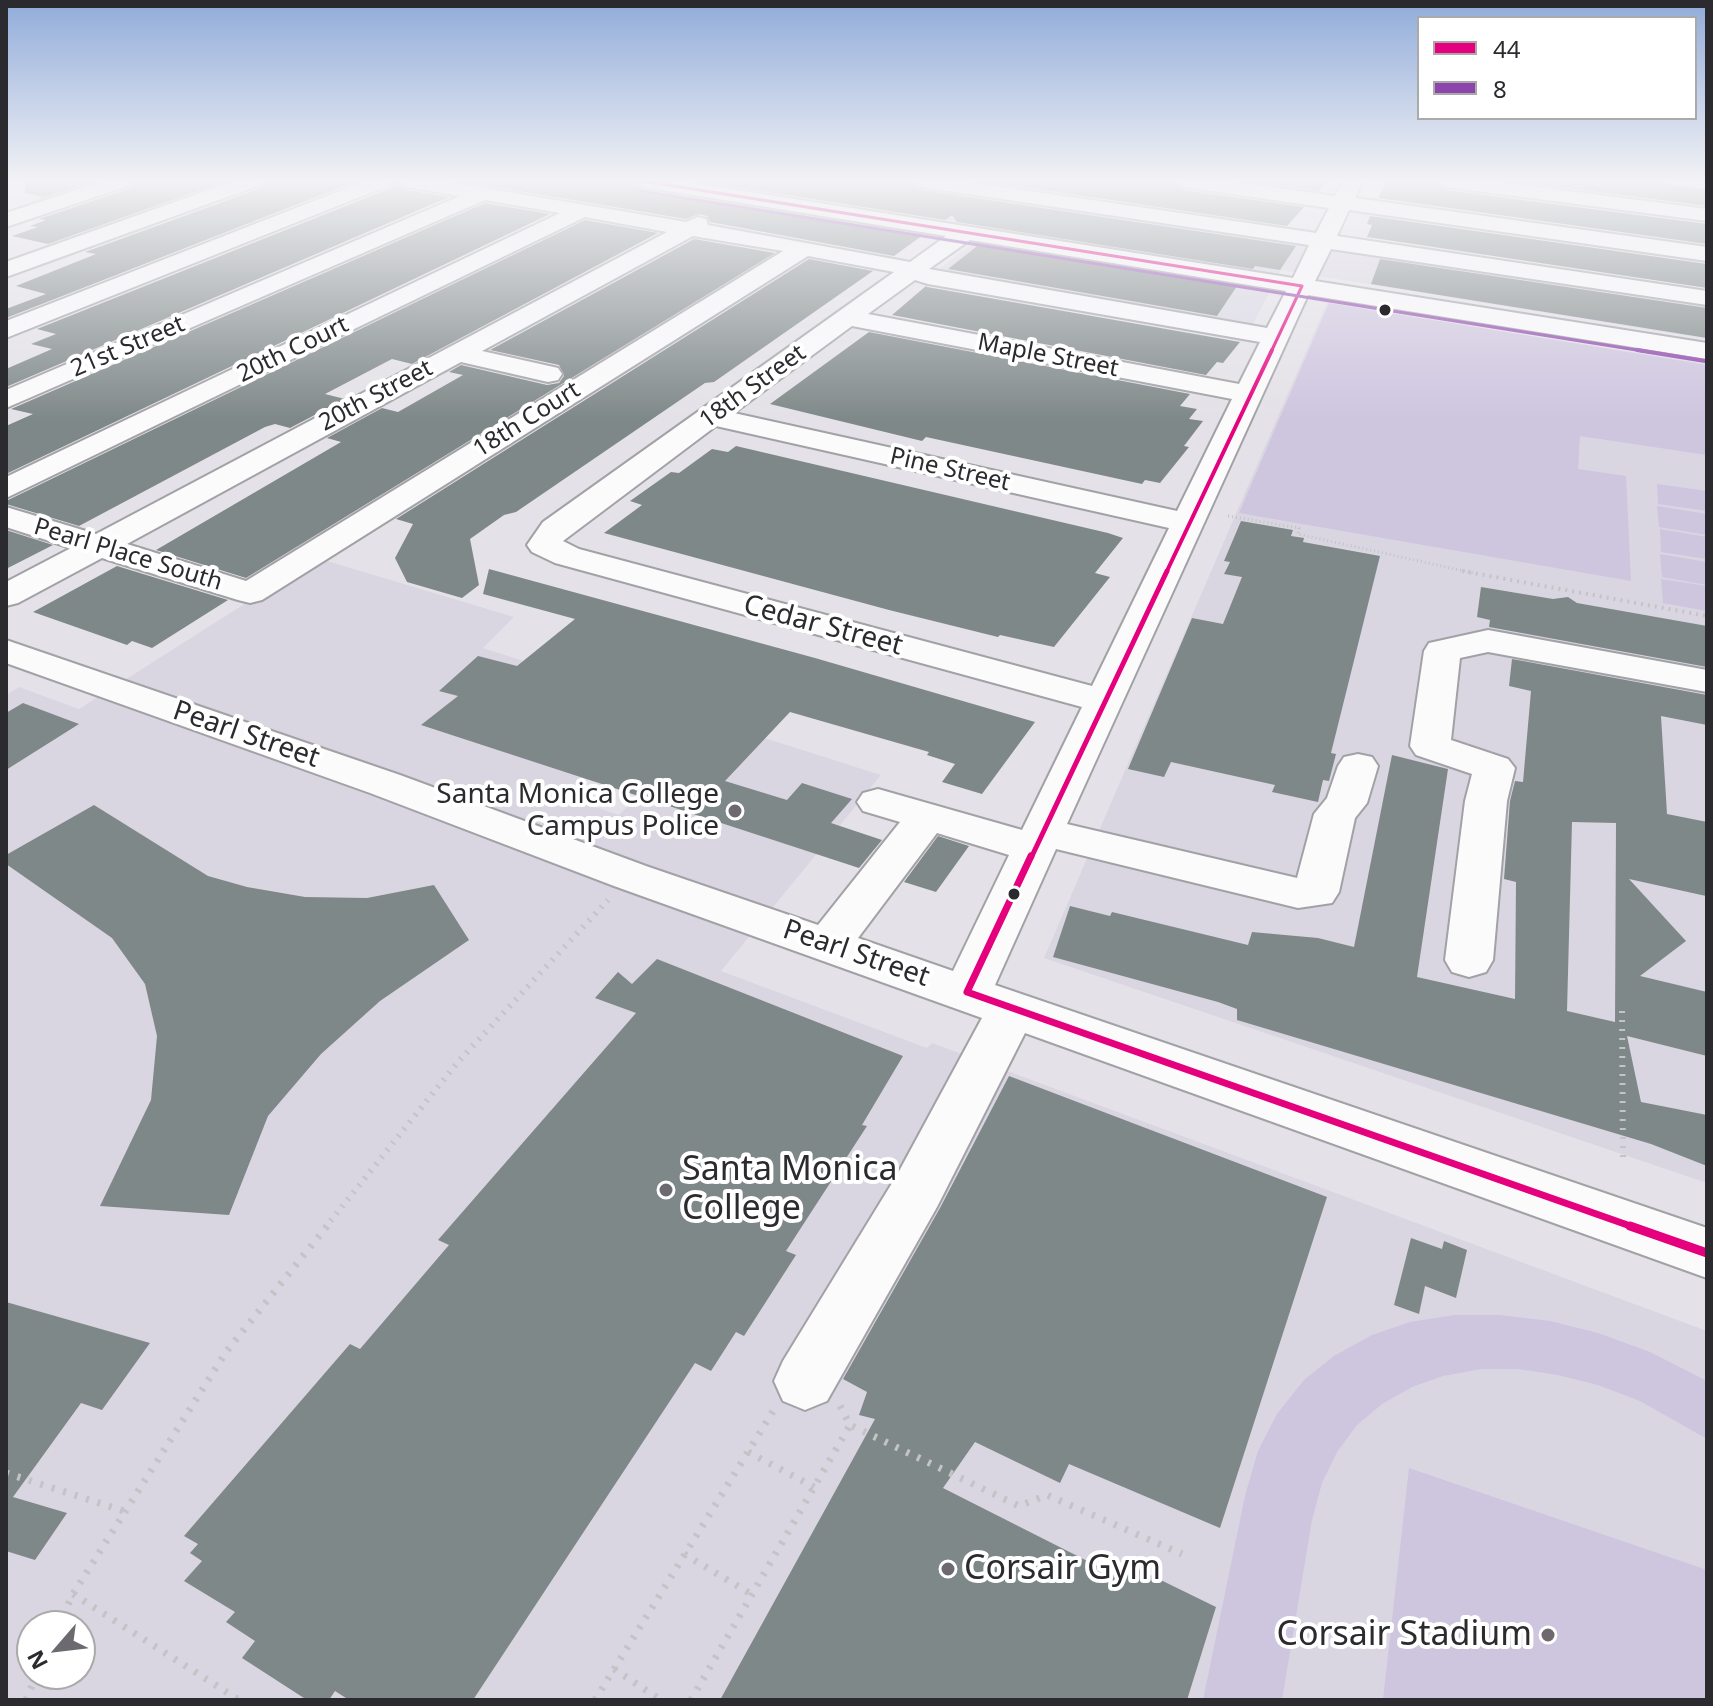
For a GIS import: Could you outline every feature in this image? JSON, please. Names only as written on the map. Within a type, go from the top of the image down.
[{"type":"street","points":[[6,270],[32,261]]},
{"type":"street","points":[[6,330],[182,261]]},
{"type":"street","name":"21st Street","points":[[6,400],[329,261]]},
{"type":"street","name":"20th Court","points":[[6,489],[478,261]]},
{"type":"street","name":"20th Street","points":[[6,596],[629,261]]},
{"type":"street","name":"18th Court","points":[[250,593],[784,261]]},
{"type":"street","points":[[871,261],[900,266],[928,277],[1288,314],[1362,273],[1452,268],[1456,261]]},
{"type":"street","name":"18th Street","points":[[544,545],[555,529],[927,261]]},
{"type":"street","points":[[1078,261],[1288,314]]},
{"type":"street","points":[[805,1381],[917,1191],[988,1058],[989,1000],[1038,840],[1248,394],[1314,261]]},
{"type":"street","points":[[1351,261],[1362,273],[1707,351]]},
{"type":"street","points":[[1460,261],[1707,298]]},
{"type":"street","points":[[742,262],[772,268]]},
{"type":"street","name":"Maple Street","points":[[848,318],[1248,394]]},
{"type":"street","points":[[456,353],[548,374]]},
{"type":"street","name":"Pine Street","points":[[712,417],[1188,523]]},
{"type":"street","name":"Pearl Place South","points":[[6,517],[250,593]]},
{"type":"street","name":"Cedar Street","points":[[544,545],[567,556],[1103,701]]},
{"type":"street","points":[[1469,960],[1486,801],[1494,768],[1430,746],[1442,651],[1488,641],[1707,681]]},
{"type":"street","name":"Pearl Street","points":[[6,651],[385,784],[630,876],[1707,1253]]},
{"type":"street","points":[[878,802],[927,817],[1038,840],[1298,893],[1316,892],[1335,814],[1346,803],[1358,766]]},
{"type":"street","points":[[828,945],[927,817]]},
{"type":"path","points":[[1228,516],[1299,528],[1298,534],[1454,569],[1707,616]]},
{"type":"path","points":[[66,1610],[236,1340],[457,1063],[630,876]]},
{"type":"path","points":[[1622,1011],[1623,1160]]},
{"type":"path","points":[[595,1700],[783,1395],[805,1381],[836,1399],[850,1425],[1019,1506],[1047,1495],[1182,1554]]},
{"type":"path","points":[[691,1700],[850,1425]]},
{"type":"path","points":[[748,1452],[814,1488]]},
{"type":"path","points":[[6,1473],[127,1512]]},
{"type":"path","points":[[684,1554],[751,1594]]},
{"type":"path","points":[[73,1594],[239,1700]]},
{"type":"path","points":[[614,1669],[661,1700]]},
{"type":"shaded area","points":[[950,261],[1436,261],[1707,301],[1707,339],[1281,270],[1250,330],[931,275]]},
{"type":"shaded area","points":[[1327,303],[1707,364],[1707,1183],[1044,958]]},
{"type":"shaded area","points":[[1329,303],[1707,365],[1707,455],[1580,436],[1578,469],[1626,476],[1631,581],[1239,513]]},
{"type":"shaded area","points":[[1657,484],[1707,491],[1707,511],[1658,504]]},
{"type":"shaded area","points":[[1657,506],[1707,514],[1707,535],[1659,527]]},
{"type":"shaded area","points":[[1660,529],[1707,537],[1707,559],[1661,552]]},
{"type":"shaded area","points":[[1660,554],[1707,562],[1707,585],[1662,577]]},
{"type":"shaded area","name":"Santa Monica College","points":[[317,558],[514,617],[483,648],[658,704],[562,796],[619,815],[714,722],[881,775],[721,971],[927,1048],[932,1043],[1707,1331],[1707,1700],[6,1700],[6,695],[19,687],[79,709]]},
{"type":"shaded area","points":[[1661,579],[1707,586],[1707,611],[1663,603]]},
{"type":"shaded area","points":[[1455,1315],[1500,1315],[1550,1321],[1598,1333],[1650,1352],[1707,1381],[1707,1439],[1640,1401],[1598,1385],[1558,1375],[1518,1369],[1481,1369],[1443,1376],[1412,1387],[1382,1404],[1357,1425],[1337,1452],[1322,1483],[1312,1520],[1282,1700],[1203,1700],[1245,1496],[1258,1451],[1277,1414],[1304,1380],[1334,1356],[1372,1335],[1410,1322]]},
{"type":"shaded area","name":"Corsair Stadium","points":[[1409,1468],[1707,1570],[1707,1700],[1383,1700]]},
{"type":"building","points":[[79,261],[153,261],[6,318],[6,309],[46,294],[16,286]]},
{"type":"building","points":[[209,261],[301,261],[6,387],[6,369],[52,349],[31,344],[56,334],[37,329]]},
{"type":"building","points":[[352,261],[452,261],[6,474],[6,426],[33,414],[11,409]]},
{"type":"building","points":[[501,261],[606,261],[412,364],[392,359],[325,394],[345,399],[290,428],[275,424],[265,427],[79,526],[6,504],[6,501]]},
{"type":"building","points":[[654,261],[763,261],[246,578],[156,550],[341,442],[327,438],[382,408],[398,412],[463,375],[449,372],[461,365],[547,385],[559,383],[564,376],[559,365],[490,350]]},
{"type":"building","points":[[806,261],[873,271],[714,382],[705,383],[516,512],[504,515],[470,539],[479,585],[462,598],[407,582],[395,558],[413,524],[396,519]]},
{"type":"building","points":[[959,261],[1078,261],[1237,286],[1217,316],[948,269]]},
{"type":"building","points":[[1200,261],[1286,261],[1280,270],[1255,266],[1253,269]]},
{"type":"building","points":[[1379,261],[1391,261],[1707,308],[1707,338],[1371,284]]},
{"type":"building","points":[[1524,261],[1683,261],[1707,264],[1707,288]]},
{"type":"building","points":[[926,286],[1240,342],[1223,363],[1217,362],[1206,375],[892,315]]},
{"type":"building","points":[[869,332],[1190,394],[1180,406],[1197,409],[1189,419],[1203,421],[1184,446],[1189,447],[1160,483],[1145,480],[1142,484],[926,437],[922,441],[770,404]]},
{"type":"building","points":[[736,446],[1123,538],[1095,573],[1110,577],[1054,647],[998,637],[889,610],[604,533],[642,505],[630,501],[671,472],[679,473],[712,449],[728,452]]},
{"type":"building","points":[[1241,521],[1293,530],[1291,536],[1304,538],[1303,542],[1380,556],[1331,753],[1336,754],[1329,781],[1323,780],[1318,802],[1272,792],[1275,785],[1171,762],[1164,777],[1128,769],[1192,618],[1223,624],[1242,577],[1224,574],[1230,562],[1224,561]]},
{"type":"building","points":[[6,530],[53,545],[6,569]]},
{"type":"building","points":[[117,566],[228,600],[152,648],[132,641],[127,645],[33,612]]},
{"type":"building","points":[[489,569],[1035,722],[982,794],[942,782],[955,764],[927,755],[929,752],[790,712],[725,781],[787,800],[802,783],[852,799],[831,823],[882,840],[859,868],[421,725],[458,696],[439,691],[478,656],[517,666],[575,619],[483,594]]},
{"type":"building","points":[[1481,587],[1553,599],[1568,597],[1577,603],[1707,626],[1707,667],[1489,627],[1490,620],[1477,617]]},
{"type":"building","points":[[1512,659],[1707,695],[1707,725],[1661,716],[1667,814],[1707,822],[1706,896],[1629,879],[1686,941],[1640,976],[1707,992],[1707,1056],[1627,1036],[1641,1102],[1707,1115],[1707,1166],[1651,1144],[1237,1020],[1237,1009],[1218,1002],[1053,957],[1070,906],[1110,916],[1112,912],[1248,945],[1252,932],[1318,938],[1354,947],[1392,755],[1448,769],[1417,977],[1515,999],[1516,882],[1504,879],[1510,801],[1515,781],[1523,782],[1531,691],[1509,686]],"holes":[[[1572,822],[1616,823],[1615,1022],[1567,1011]]]},
{"type":"building","points":[[23,703],[79,724],[6,770],[6,713]]},
{"type":"building","points":[[94,805],[208,876],[247,887],[305,897],[367,898],[434,885],[469,940],[380,1001],[321,1054],[268,1116],[229,1215],[100,1206],[151,1100],[157,1036],[145,984],[112,938],[6,864],[6,855]]},
{"type":"building","points":[[938,836],[969,846],[936,892],[904,882]]},
{"type":"building","points":[[657,959],[903,1056],[862,1125],[867,1126],[786,1251],[796,1255],[744,1336],[736,1332],[711,1371],[695,1363],[473,1700],[349,1700],[335,1691],[329,1700],[307,1700],[242,1658],[255,1641],[226,1622],[235,1612],[184,1581],[202,1561],[190,1553],[198,1544],[184,1536],[350,1344],[360,1349],[449,1245],[438,1240],[636,1013],[595,998],[618,972],[632,984]]},
{"type":"building","points":[[1009,1076],[1327,1197],[1220,1528],[1069,1464],[1060,1483],[975,1442],[943,1488],[1113,1574],[1130,1565],[1216,1607],[1187,1700],[720,1700],[875,1419],[859,1415],[867,1392],[843,1379],[940,1208]]},
{"type":"building","points":[[1411,1238],[1442,1249],[1444,1241],[1467,1250],[1456,1298],[1425,1286],[1419,1314],[1394,1305]]},
{"type":"building","points":[[6,1302],[150,1343],[102,1410],[81,1403],[13,1497],[67,1513],[35,1560],[6,1551]]},
{"type":"transit line","name":"8","points":[[1077,261],[1705,361]]},
{"type":"transit line","name":"44","points":[[1143,261],[1302,286]]},
{"type":"transit line","name":"44","points":[[967,992],[1302,286]]},
{"type":"transit line","name":"44","points":[[967,992],[1707,1253]]},
{"type":"place","name":"Santa Monica College Campus Police","points":[[735,811]]},
{"type":"place","name":"Santa Monica College","points":[[666,1190]]},
{"type":"place","name":"Corsair Gym","points":[[948,1569]]},
{"type":"place","name":"Corsair Stadium","points":[[1548,1635]]}]
